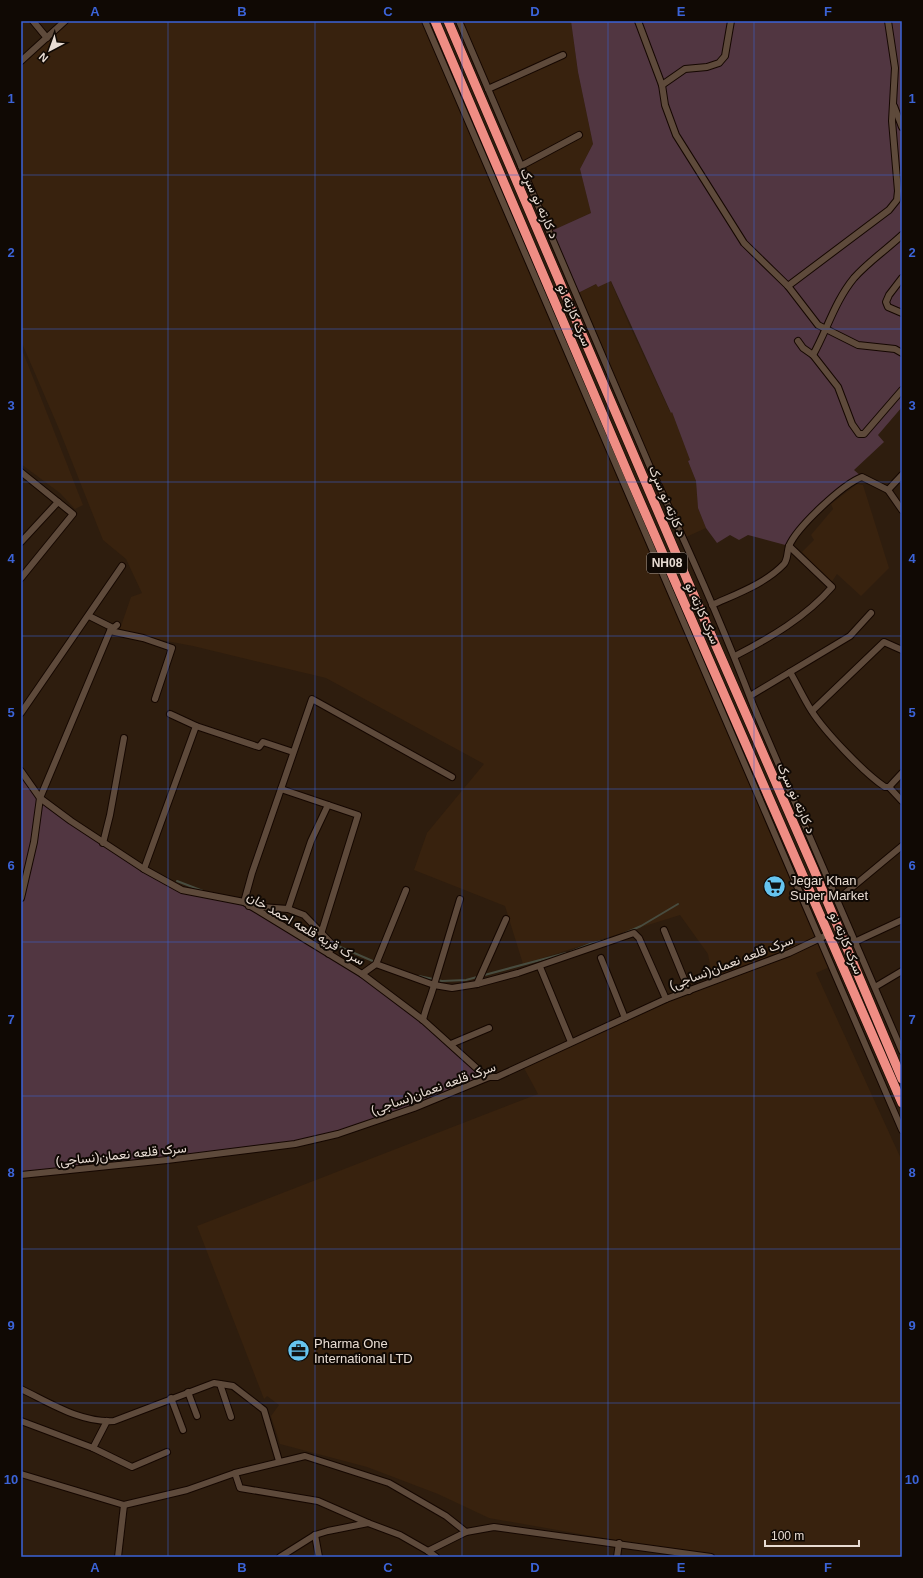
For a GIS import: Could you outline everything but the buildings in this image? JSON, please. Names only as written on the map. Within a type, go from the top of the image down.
[{"type":"highway","name":"سرک کارته نو","points":[[435,21],[632,483],[814,899],[825,936],[902,1103]]},
{"type":"highway","name":"د کارته نو سړک","points":[[448,21],[689,584],[800,826],[825,895],[902,1079]]},
{"type":"highway","points":[[567,328],[578,322]]},
{"type":"highway","points":[[814,899],[825,895]]},
{"type":"street","points":[[33,21],[47,38]]},
{"type":"street","points":[[23,56],[47,38],[65,21]]},
{"type":"street","points":[[425,21],[671,596],[825,936],[902,1130]]},
{"type":"street","points":[[459,21],[650,467],[684,538],[735,656],[800,826],[837,900],[876,987],[902,1051]]},
{"type":"street","points":[[638,21],[662,85],[665,105],[676,135],[744,243],[788,286],[818,326],[858,344],[895,349],[902,353]]},
{"type":"street","points":[[662,85],[685,70],[706,67],[719,63],[724,56],[731,21]]},
{"type":"street","points":[[788,286],[895,205],[898,191],[892,122],[895,68],[888,21]]},
{"type":"street","points":[[488,89],[563,55]]},
{"type":"street","points":[[893,104],[902,127]]},
{"type":"street","points":[[521,166],[579,135]]},
{"type":"street","points":[[814,355],[843,294],[853,279],[865,266],[902,235]]},
{"type":"street","points":[[902,278],[889,295],[886,302],[888,307],[902,313]]},
{"type":"street","points":[[798,341],[803,348],[814,355],[838,387],[852,424],[859,434],[864,434],[902,390]]},
{"type":"street","points":[[21,472],[73,514],[21,578]]},
{"type":"street","points":[[888,490],[902,475]]},
{"type":"street","points":[[712,605],[759,583],[784,564],[789,546],[814,513],[854,480],[862,477],[888,490],[902,510]]},
{"type":"street","points":[[21,542],[58,502]]},
{"type":"street","points":[[735,656],[761,643],[785,627],[819,602],[832,587],[789,546]]},
{"type":"street","points":[[21,713],[122,566]]},
{"type":"street","points":[[750,696],[850,636],[871,613]]},
{"type":"street","points":[[89,616],[113,628],[172,648],[155,699]]},
{"type":"street","points":[[21,898],[34,842],[40,798],[113,628]]},
{"type":"street","points":[[812,711],[884,642],[902,650]]},
{"type":"street","points":[[790,672],[812,711],[830,733],[874,780],[885,787],[889,787],[902,801]]},
{"type":"street","points":[[329,954],[332,944],[304,915],[288,909],[246,904],[252,873],[312,699],[452,777]]},
{"type":"street","points":[[170,714],[196,726],[260,747],[263,742],[293,752]]},
{"type":"street","points":[[144,869],[196,726]]},
{"type":"street","points":[[103,843],[110,815],[124,738]]},
{"type":"street","name":"سرک قریه قلعه احمد خان","points":[[21,771],[40,798],[103,843],[144,869],[182,890],[246,904],[362,974],[423,1020],[483,1074],[490,1077]]},
{"type":"street","points":[[889,787],[902,773]]},
{"type":"street","points":[[281,789],[358,815],[321,934]]},
{"type":"street","points":[[288,909],[310,841],[328,805]]},
{"type":"street","points":[[837,900],[902,846]]},
{"type":"street","points":[[362,974],[376,964],[406,890]]},
{"type":"street","points":[[423,1020],[426,1004],[434,985],[443,951],[460,899]]},
{"type":"street","points":[[477,984],[506,919]]},
{"type":"street","points":[[846,946],[902,920]]},
{"type":"street","points":[[664,930],[689,991]]},
{"type":"street","points":[[376,964],[434,985],[452,988],[477,984],[540,967],[634,933],[639,938],[666,999]]},
{"type":"street","name":"سرک قلعه نعمان(نساجی)","points":[[21,1175],[167,1160],[295,1144],[338,1134],[414,1108],[490,1077],[497,1077],[666,999],[789,953],[825,936]]},
{"type":"street","points":[[600,958],[625,1018]]},
{"type":"street","points":[[540,967],[571,1042]]},
{"type":"street","points":[[876,987],[902,971]]},
{"type":"street","points":[[451,1044],[488,1028]]},
{"type":"street","points":[[21,1389],[73,1415],[114,1421],[171,1398],[214,1383],[233,1386],[264,1410],[279,1462]]},
{"type":"street","points":[[220,1384],[231,1417]]},
{"type":"street","points":[[188,1392],[198,1416]]},
{"type":"street","points":[[171,1398],[183,1430]]},
{"type":"street","points":[[21,1421],[93,1448],[132,1467],[167,1452]]},
{"type":"street","points":[[93,1448],[107,1421]]},
{"type":"street","points":[[21,1474],[124,1505],[187,1490],[235,1473],[305,1456],[389,1483],[446,1516],[466,1532]]},
{"type":"street","points":[[235,1473],[240,1488],[318,1501],[400,1535],[436,1557]]},
{"type":"street","points":[[118,1557],[124,1505]]},
{"type":"street","points":[[280,1557],[315,1536],[328,1531],[368,1523]]},
{"type":"street","points":[[428,1551],[466,1532],[494,1527],[711,1557]]},
{"type":"street","points":[[315,1536],[319,1557]]},
{"type":"street","points":[[617,1557],[618,1543]]},
{"type":"shaded area","points":[[65,21],[425,21],[832,966],[816,973],[902,1161],[902,1557],[711,1557],[489,1518],[438,1494],[367,1467],[280,1444],[271,1416],[279,1405],[267,1396],[264,1399],[197,1226],[538,1094],[523,1066],[571,1042],[713,982],[708,954],[680,915],[523,964],[505,906],[414,870],[427,833],[484,764],[326,678],[193,646],[119,632],[131,597],[142,593],[126,559],[103,540],[59,429],[21,341],[21,61]]},
{"type":"shaded area","points":[[459,21],[571,21],[578,72],[593,144],[580,169],[591,213],[549,232]]},
{"type":"shaded area","points":[[571,21],[902,21],[902,407],[878,435],[884,442],[854,470],[862,477],[814,513],[789,546],[748,535],[739,540],[730,535],[717,543],[706,528],[698,508],[696,481],[688,461],[690,460],[672,412],[671,413],[611,281],[598,287],[596,284],[576,294],[549,232],[591,213],[580,169],[593,144],[578,72]]},
{"type":"shaded area","points":[[610,280],[670,412],[672,412],[690,460],[688,461],[696,481],[698,508],[706,528],[684,538],[576,294],[597,284],[598,287]]},
{"type":"shaded area","points":[[21,347],[83,505],[75,509],[60,493],[21,464]]},
{"type":"shaded area","points":[[857,484],[863,485],[889,568],[861,596],[837,574],[831,583],[802,552],[814,540],[811,535],[833,509],[831,504]]},
{"type":"shaded area","points":[[21,771],[40,799],[182,890],[244,902],[362,974],[489,1077],[338,1134],[295,1144],[21,1175]]},
{"type":"waterway","points":[[177,881],[203,891]]},
{"type":"waterway","points":[[623,934],[641,926],[678,904]]},
{"type":"waterway","points":[[305,913],[338,946],[375,962]]},
{"type":"waterway","points":[[570,952],[590,944],[609,939]]},
{"type":"waterway","points":[[419,976],[442,981],[466,980],[566,953]]},
{"type":"place","name":"Jegar Khan Super Market","points":[[775,887]]},
{"type":"place","name":"Pharma One International LTD","points":[[298,1350]]}]
